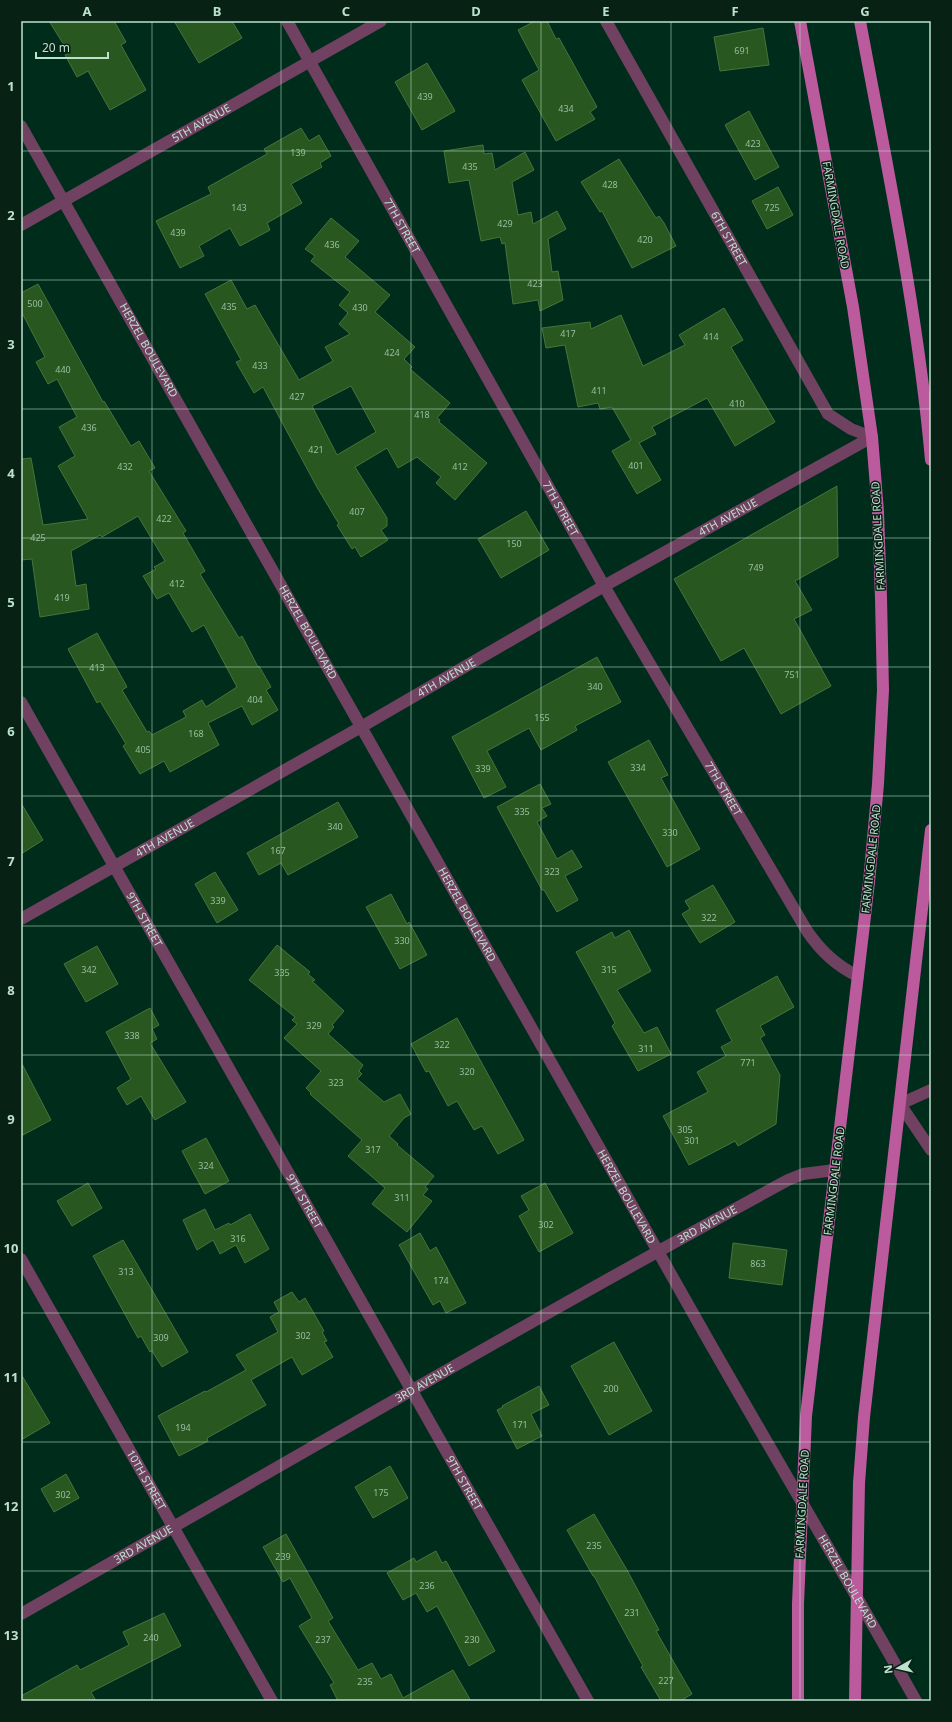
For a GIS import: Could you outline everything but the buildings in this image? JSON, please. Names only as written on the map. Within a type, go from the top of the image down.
[{"type":"main road","name":"FARMINGDALE ROAD","points":[[798,1701],[798,1604],[806,1416],[876,814],[882,690],[878,512],[872,437],[853,307],[800,21]]},
{"type":"main road","points":[[860,21],[928,393],[931,460]]},
{"type":"main road","points":[[855,1701],[859,1483],[864,1417],[931,830]]},
{"type":"street","name":"7TH STREET","points":[[287,21],[604,586],[807,931],[825,953],[847,971],[858,976]]},
{"type":"street","name":"5TH AVENUE","points":[[21,224],[381,21]]},
{"type":"street","name":"6TH STREET","points":[[606,21],[828,414],[851,429],[872,437]]},
{"type":"street","name":"HERZEL BOULEVARD","points":[[21,126],[209,455],[361,727],[658,1250],[916,1701]]},
{"type":"street","name":"4TH AVENUE","points":[[21,919],[361,727],[604,586],[872,437]]},
{"type":"street","name":"9TH STREET","points":[[21,702],[588,1701]]},
{"type":"street","points":[[931,1090],[900,1104],[931,1150]]},
{"type":"street","name":"3RD AVENUE","points":[[21,1614],[658,1250],[794,1176],[815,1171],[835,1170]]},
{"type":"street","name":"10TH STREET","points":[[21,1259],[272,1701]]}]
